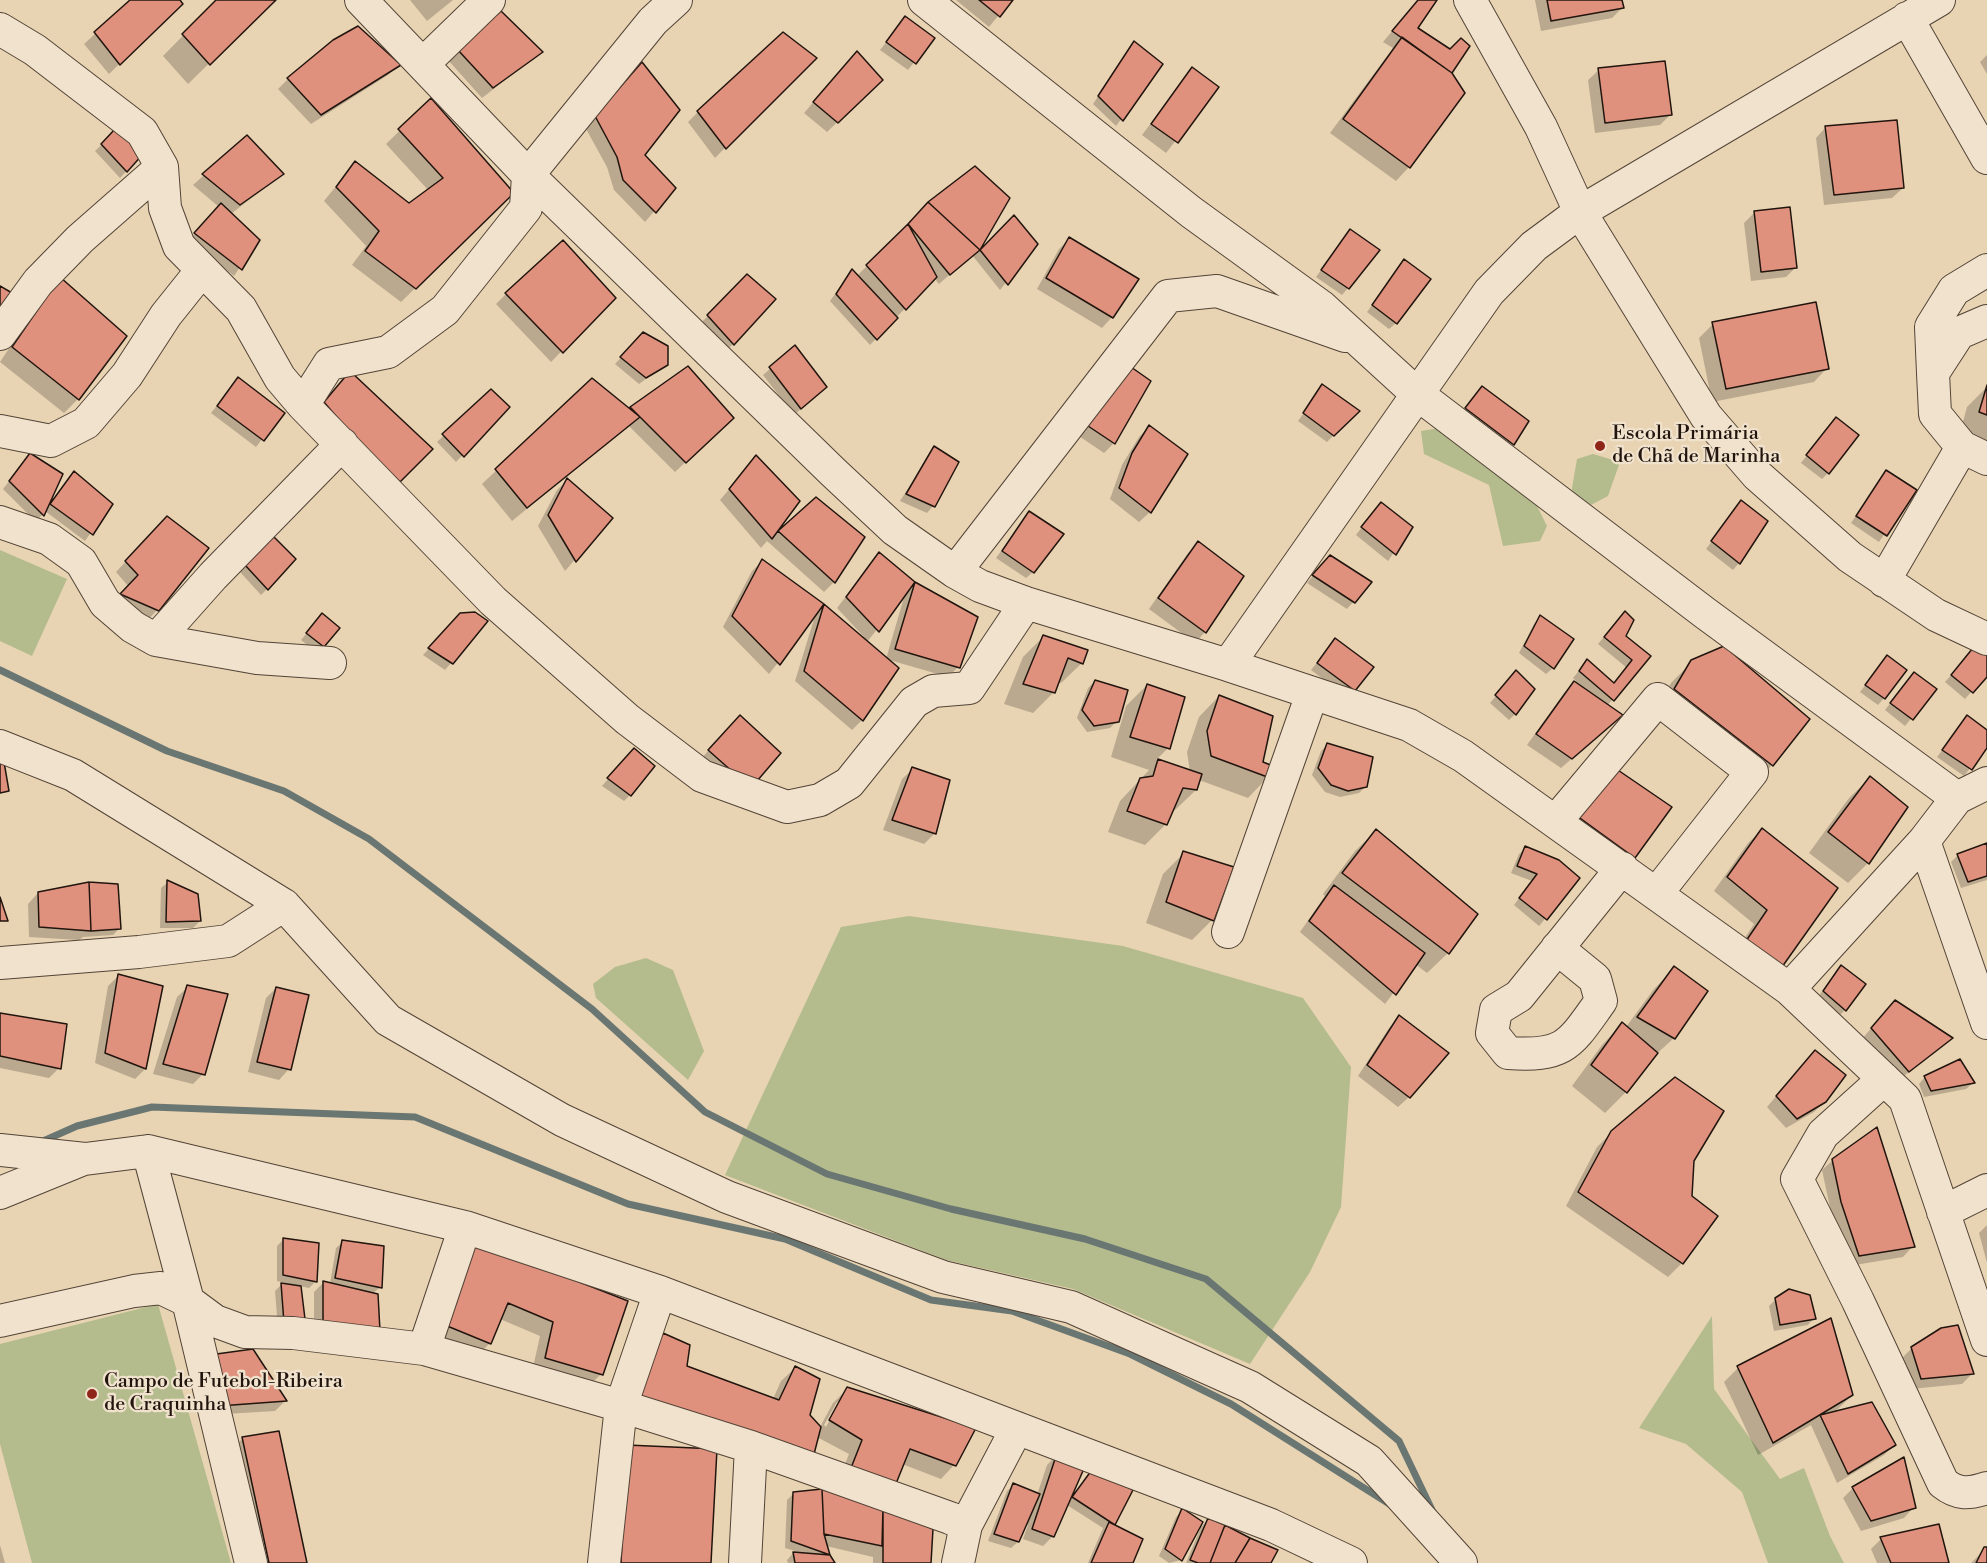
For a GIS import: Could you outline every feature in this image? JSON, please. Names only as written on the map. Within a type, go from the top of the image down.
[{"type":"street","points":[[361,0],[528,175],[895,530],[955,573],[980,586],[1026,603],[1228,665],[1409,725],[1463,756],[1557,821],[1789,989],[1905,1099],[1987,1340]]},
{"type":"street","points":[[423,64],[489,0]]},
{"type":"street","points":[[303,405],[329,364],[388,352],[445,310],[526,208],[528,175],[653,21],[676,0]]},
{"type":"street","points":[[924,0],[1191,212],[1322,307],[1416,393],[1705,613],[1957,798]]},
{"type":"street","points":[[1470,0],[1541,127],[1580,212],[1706,416],[1757,475],[1850,557],[1936,615],[1987,639]]},
{"type":"street","points":[[1228,665],[1416,393],[1489,292],[1534,246],[1580,212],[1927,6],[1987,158]]},
{"type":"street","points":[[0,29],[35,50],[142,132],[162,167],[165,208],[179,246],[241,309],[280,378],[303,405],[493,601],[627,719],[702,776],[787,807],[819,800],[849,783],[914,702],[933,691],[969,688],[1026,603]]},
{"type":"street","points":[[0,334],[38,282],[162,167]]},
{"type":"street","points":[[0,431],[51,441],[86,423],[127,375],[166,315],[202,270]]},
{"type":"street","points":[[1884,581],[1974,453],[1935,414],[1931,327],[1954,290],[1987,270]]},
{"type":"street","points":[[955,573],[1168,297],[1217,291],[1357,340]]},
{"type":"street","points":[[1933,374],[1959,333],[1987,321]]},
{"type":"street","points":[[156,640],[213,576],[342,444]]},
{"type":"street","points":[[0,522],[49,539],[81,562],[105,603],[133,627],[156,640],[257,658],[330,663]]},
{"type":"street","points":[[1228,932],[1312,694]]},
{"type":"street","points":[[1557,821],[1658,699],[1752,772],[1657,893]]},
{"type":"street","points":[[0,746],[73,775],[284,905],[388,1020],[562,1120],[727,1197],[943,1277],[1071,1307],[1250,1387],[1369,1461],[1461,1563]]},
{"type":"street","points":[[1789,989],[1924,841],[1957,798],[1987,783]]},
{"type":"street","points":[[1924,841],[1987,1023]]},
{"type":"street","points":[[1557,948],[1622,868]]},
{"type":"street","points":[[0,963],[139,952],[228,941],[284,905]]},
{"type":"street","points":[[1884,1079],[1823,1134],[1797,1179],[1858,1301],[1943,1483],[1954,1492],[1969,1494],[1987,1488]]},
{"type":"street","points":[[0,1191],[5,1171],[0,1151],[85,1159],[148,1151],[465,1227],[660,1292],[1271,1525],[1346,1562]]},
{"type":"street","points":[[148,1151],[188,1301],[251,1563]]},
{"type":"street","points":[[0,1191],[85,1159]]},
{"type":"street","points":[[1943,1212],[1987,1190]]},
{"type":"street","points":[[424,1349],[465,1227]]},
{"type":"street","points":[[0,1321],[134,1291],[161,1288],[188,1301],[215,1321],[245,1332],[293,1333],[424,1349],[621,1406],[751,1447],[966,1525]]},
{"type":"street","points":[[604,1563],[621,1406],[660,1292]]},
{"type":"street","points":[[958,1563],[966,1525],[1017,1428]]},
{"type":"street","points":[[745,1563],[751,1447]]},
{"type":"green space","points":[[1440,428],[1536,504],[1547,526],[1540,541],[1503,546],[1489,485],[1424,454],[1421,431]]},
{"type":"green space","points":[[1593,454],[1620,462],[1608,496],[1583,509],[1571,494],[1577,459]]},
{"type":"green space","points":[[0,550],[67,579],[32,656],[0,641]]},
{"type":"green space","points":[[909,916],[1123,946],[1303,998],[1351,1067],[1341,1207],[1310,1272],[1250,1364],[1073,1289],[946,1260],[725,1175],[841,927]]},
{"type":"green space","points":[[646,958],[673,970],[704,1051],[688,1080],[596,998],[593,984],[615,967]]},
{"type":"green space","name":"Campo de Futebol-Ribeira de Craquinha","points":[[158,1304],[231,1563],[32,1563],[0,1444],[0,1344]]},
{"type":"green space","points":[[1712,1316],[1714,1389],[1780,1479],[1804,1468],[1830,1536],[1844,1563],[1768,1563],[1742,1492],[1686,1444],[1639,1428]]},
{"type":"building","points":[[130,0],[180,0],[183,4],[120,65],[94,32]]},
{"type":"building","points":[[216,0],[276,0],[210,65],[182,34]]},
{"type":"building","points":[[979,0],[1013,0],[1000,17]]},
{"type":"building","points":[[1418,0],[1437,0],[1418,28],[1450,49],[1461,38],[1470,46],[1452,73],[1392,31]]},
{"type":"building","points":[[1547,0],[1622,0],[1624,8],[1551,21]]},
{"type":"building","points":[[501,11],[543,52],[493,88],[457,49]]},
{"type":"building","points":[[905,16],[935,38],[916,64],[886,42]]},
{"type":"building","points":[[358,26],[401,65],[321,115],[287,78],[333,40]]},
{"type":"building","points":[[783,32],[817,58],[726,149],[697,111]]},
{"type":"building","points":[[1402,37],[1452,73],[1465,93],[1410,168],[1343,119]]},
{"type":"building","points":[[1134,41],[1163,64],[1123,121],[1098,96]]},
{"type":"building","points":[[857,51],[883,80],[838,123],[813,102]]},
{"type":"building","points":[[1665,61],[1672,115],[1605,123],[1598,68]]},
{"type":"building","points":[[642,62],[680,110],[645,155],[676,188],[656,213],[623,180],[617,157],[595,116]]},
{"type":"building","points":[[1192,67],[1219,87],[1178,143],[1151,124]]},
{"type":"building","points":[[431,98],[514,193],[416,289],[365,251],[379,231],[336,187],[355,161],[409,203],[443,178],[398,129]]},
{"type":"building","points":[[1897,120],[1904,188],[1834,195],[1825,126]]},
{"type":"building","points":[[115,129],[143,154],[127,172],[101,144]]},
{"type":"building","points":[[247,135],[284,174],[240,205],[202,174]]},
{"type":"building","points":[[975,166],[1010,198],[980,250],[928,202]]},
{"type":"building","points":[[928,202],[980,250],[950,275],[908,224]]},
{"type":"building","points":[[221,203],[260,240],[242,270],[194,233]]},
{"type":"building","points":[[1790,207],[1797,268],[1761,272],[1754,211]]},
{"type":"building","points":[[1014,215],[1038,244],[1008,285],[980,250]]},
{"type":"building","points":[[908,224],[937,277],[906,310],[866,265]]},
{"type":"building","points":[[1350,229],[1380,250],[1349,289],[1321,270]]},
{"type":"building","points":[[1069,237],[1139,279],[1113,318],[1046,278]]},
{"type":"building","points":[[563,240],[616,298],[563,353],[505,293]]},
{"type":"building","points":[[1404,259],[1431,279],[1397,324],[1372,305]]},
{"type":"building","points":[[852,269],[898,318],[877,340],[836,294]]},
{"type":"building","points":[[747,274],[776,299],[734,345],[707,315]]},
{"type":"building","points":[[60,277],[127,336],[79,400],[12,347]]},
{"type":"building","points":[[0,286],[12,293],[0,309]]},
{"type":"building","points":[[1816,302],[1829,369],[1726,389],[1712,322]]},
{"type":"building","points":[[643,332],[668,346],[668,365],[646,378],[620,357]]},
{"type":"building","points":[[795,345],[827,387],[801,409],[769,367]]},
{"type":"building","points":[[1121,360],[1151,381],[1115,444],[1082,422]]},
{"type":"building","points":[[688,366],[734,418],[686,463],[630,407]]},
{"type":"building","points":[[350,371],[433,449],[400,482],[362,447],[324,402]]},
{"type":"building","points":[[238,377],[285,413],[264,441],[217,406]]},
{"type":"building","points":[[592,378],[640,417],[527,508],[495,469]]},
{"type":"building","points":[[1322,384],[1360,411],[1334,436],[1303,413]]},
{"type":"building","points":[[1987,385],[1987,415],[1979,412]]},
{"type":"building","points":[[1482,386],[1529,421],[1514,445],[1465,408]]},
{"type":"building","points":[[491,389],[510,407],[464,457],[442,434]]},
{"type":"building","points":[[1836,417],[1859,435],[1829,474],[1806,455]]},
{"type":"building","points":[[1149,425],[1188,454],[1151,513],[1119,488],[1132,453]]},
{"type":"building","points":[[934,446],[959,462],[935,507],[906,494]]},
{"type":"building","points":[[30,453],[63,474],[44,516],[9,481]]},
{"type":"building","points":[[756,455],[800,501],[772,539],[729,489]]},
{"type":"building","points":[[1886,470],[1917,490],[1887,536],[1856,516]]},
{"type":"building","points":[[74,471],[113,504],[93,535],[50,504]]},
{"type":"building","points":[[567,478],[613,518],[576,562],[548,515]]},
{"type":"building","points":[[816,497],[865,537],[835,583],[778,531]]},
{"type":"building","points":[[1741,500],[1768,521],[1740,564],[1711,541]]},
{"type":"building","points":[[1381,502],[1413,527],[1396,555],[1361,527]]},
{"type":"building","points":[[1029,511],[1064,534],[1034,573],[1002,551]]},
{"type":"building","points":[[167,516],[209,548],[159,611],[120,594],[138,575],[125,561]]},
{"type":"building","points":[[273,536],[296,559],[268,590],[245,565]]},
{"type":"building","points":[[1198,541],[1244,576],[1206,633],[1158,598]]},
{"type":"building","points":[[879,552],[915,582],[879,632],[846,597]]},
{"type":"building","points":[[1330,555],[1372,582],[1355,603],[1312,575]]},
{"type":"building","points":[[762,559],[824,604],[780,665],[732,616]]},
{"type":"building","points":[[915,582],[978,617],[960,668],[895,649]]},
{"type":"building","points":[[824,604],[899,668],[863,721],[804,671]]},
{"type":"building","points":[[1625,611],[1634,620],[1626,636],[1651,656],[1614,701],[1579,671],[1587,659],[1614,683],[1632,660],[1604,637]]},
{"type":"building","points":[[475,612],[488,621],[453,664],[428,648],[460,613]]},
{"type":"building","points":[[322,613],[340,628],[324,647],[306,633]]},
{"type":"building","points":[[1540,615],[1574,639],[1554,669],[1524,646]]},
{"type":"building","points":[[1043,635],[1088,650],[1083,664],[1068,658],[1055,693],[1023,684]]},
{"type":"building","points":[[1335,638],[1374,667],[1355,691],[1317,663]]},
{"type":"building","points":[[1977,643],[1987,651],[1987,677],[1973,693],[1951,675]]},
{"type":"building","points":[[1724,646],[1810,719],[1773,766],[1674,689],[1691,660]]},
{"type":"building","points":[[1887,655],[1907,670],[1885,699],[1865,685]]},
{"type":"building","points":[[1516,670],[1535,689],[1516,715],[1495,695]]},
{"type":"building","points":[[1914,672],[1937,689],[1913,720],[1890,703]]},
{"type":"building","points":[[1095,680],[1128,690],[1119,722],[1094,726],[1082,710]]},
{"type":"building","points":[[1574,681],[1623,715],[1572,759],[1536,734]]},
{"type":"building","points":[[1147,684],[1185,697],[1170,749],[1130,737]]},
{"type":"building","points":[[1219,695],[1273,716],[1263,762],[1273,766],[1270,778],[1211,756],[1207,731]]},
{"type":"building","points":[[740,715],[781,753],[751,788],[708,750]]},
{"type":"building","points":[[1967,715],[1987,730],[1987,748],[1972,770],[1942,750]]},
{"type":"building","points":[[1327,743],[1373,757],[1367,787],[1348,791],[1331,785],[1318,768]]},
{"type":"building","points":[[634,748],[655,766],[631,796],[607,778]]},
{"type":"building","points":[[1158,759],[1202,774],[1197,790],[1183,788],[1167,825],[1127,811],[1140,778],[1153,776]]},
{"type":"building","points":[[4,762],[9,791],[0,793],[0,763]]},
{"type":"building","points":[[1612,766],[1672,807],[1635,858],[1573,813]]},
{"type":"building","points":[[912,767],[950,780],[936,834],[892,820]]},
{"type":"building","points":[[1870,776],[1908,807],[1869,864],[1828,832]]},
{"type":"building","points":[[1762,828],[1838,888],[1782,967],[1746,941],[1767,910],[1727,877]]},
{"type":"building","points":[[1376,829],[1478,914],[1449,954],[1342,873]]},
{"type":"building","points":[[1987,843],[1987,876],[1968,882],[1957,854]]},
{"type":"building","points":[[1525,846],[1559,860],[1580,878],[1547,920],[1519,898],[1537,874],[1517,866]]},
{"type":"building","points":[[1183,851],[1234,867],[1214,921],[1166,902]]},
{"type":"building","points":[[167,880],[198,894],[201,921],[166,922]]},
{"type":"building","points":[[89,882],[118,884],[121,929],[91,931]]},
{"type":"building","points":[[89,882],[91,931],[39,927],[38,892]]},
{"type":"building","points":[[1334,885],[1425,953],[1396,995],[1309,921]]},
{"type":"building","points":[[0,897],[8,921],[0,921]]},
{"type":"building","points":[[1841,965],[1866,984],[1846,1011],[1823,991]]},
{"type":"building","points":[[1674,966],[1708,991],[1675,1039],[1637,1017]]},
{"type":"building","points":[[118,974],[163,986],[146,1069],[105,1053]]},
{"type":"building","points":[[187,985],[228,994],[205,1075],[163,1064]]},
{"type":"building","points":[[276,987],[309,995],[291,1070],[257,1062]]},
{"type":"building","points":[[1895,1000],[1953,1038],[1909,1072],[1871,1028]]},
{"type":"building","points":[[0,1013],[67,1024],[61,1069],[0,1056]]},
{"type":"building","points":[[1399,1015],[1449,1053],[1410,1098],[1367,1065]]},
{"type":"building","points":[[1622,1022],[1658,1053],[1627,1093],[1591,1065]]},
{"type":"building","points":[[1815,1050],[1846,1075],[1826,1102],[1797,1119],[1776,1096]]},
{"type":"building","points":[[1960,1059],[1975,1083],[1931,1091],[1924,1076]]},
{"type":"building","points":[[1675,1077],[1724,1111],[1694,1161],[1692,1196],[1718,1216],[1683,1264],[1578,1192],[1611,1131]]},
{"type":"building","points":[[1877,1127],[1915,1247],[1859,1256],[1841,1202],[1832,1159]]},
{"type":"building","points":[[283,1238],[319,1243],[317,1282],[283,1275]]},
{"type":"building","points":[[467,1238],[628,1301],[603,1375],[545,1358],[553,1322],[508,1303],[491,1344],[435,1321]]},
{"type":"building","points":[[342,1240],[384,1246],[382,1288],[335,1278]]},
{"type":"building","points":[[323,1281],[378,1294],[380,1331],[323,1325]]},
{"type":"building","points":[[281,1283],[301,1286],[305,1319],[284,1323]]},
{"type":"building","points":[[1789,1289],[1810,1295],[1816,1319],[1780,1325],[1775,1298]]},
{"type":"building","points":[[1831,1318],[1853,1395],[1773,1443],[1737,1366]]},
{"type":"building","points":[[1958,1325],[1974,1374],[1921,1379],[1911,1347],[1941,1328]]},
{"type":"building","points":[[663,1333],[690,1345],[687,1366],[779,1400],[795,1366],[820,1379],[810,1415],[821,1427],[812,1462],[631,1401]]},
{"type":"building","points":[[253,1349],[287,1401],[219,1406],[209,1355]]},
{"type":"building","points":[[847,1387],[976,1428],[956,1466],[910,1449],[893,1491],[849,1473],[862,1440],[829,1420]]},
{"type":"building","points":[[1872,1402],[1896,1445],[1848,1474],[1820,1415]]},
{"type":"building","points":[[279,1431],[307,1563],[269,1563],[242,1437]]},
{"type":"building","points":[[627,1445],[717,1449],[711,1563],[621,1563]]},
{"type":"building","points":[[1057,1453],[1086,1464],[1054,1537],[1032,1529]]},
{"type":"building","points":[[1904,1457],[1916,1508],[1871,1521],[1852,1487]]},
{"type":"building","points":[[1094,1467],[1133,1490],[1115,1525],[1072,1497]]},
{"type":"building","points":[[1013,1483],[1040,1494],[1019,1542],[994,1534]]},
{"type":"building","points":[[822,1489],[824,1534],[830,1555],[791,1541],[793,1492]]},
{"type":"building","points":[[822,1489],[883,1507],[882,1546],[824,1534]]},
{"type":"building","points":[[883,1507],[933,1529],[931,1563],[883,1563]]},
{"type":"building","points":[[1182,1508],[1203,1522],[1182,1561],[1165,1549]]},
{"type":"building","points":[[1208,1518],[1225,1525],[1210,1563],[1198,1563],[1190,1560]]},
{"type":"building","points":[[1109,1522],[1143,1539],[1133,1563],[1091,1563]]},
{"type":"building","points":[[1939,1524],[1949,1563],[1891,1563],[1880,1537]]},
{"type":"building","points":[[1225,1525],[1250,1538],[1235,1563],[1210,1563]]},
{"type":"building","points":[[1250,1538],[1278,1550],[1271,1563],[1235,1563]]},
{"type":"building","points":[[1984,1547],[1987,1547],[1987,1563],[1976,1563]]},
{"type":"building","points":[[793,1552],[830,1555],[835,1563],[795,1563]]},
{"type":"waterway","points":[[0,670],[167,751],[284,791],[369,839],[592,1009],[705,1112],[827,1174],[951,1209],[1085,1239],[1206,1279],[1399,1441],[1433,1512]]},
{"type":"waterway","points":[[41,1142],[77,1126],[152,1107],[415,1117],[628,1204],[785,1239],[931,1300],[1012,1311],[1130,1354],[1231,1404],[1391,1505]]},
{"type":"place","name":"Escola Primária de Chã de Marinha","points":[[1600,446]]},
{"type":"place","name":"Campo de Futebol-Ribeira de Craquinha","points":[[92,1394]]}]
